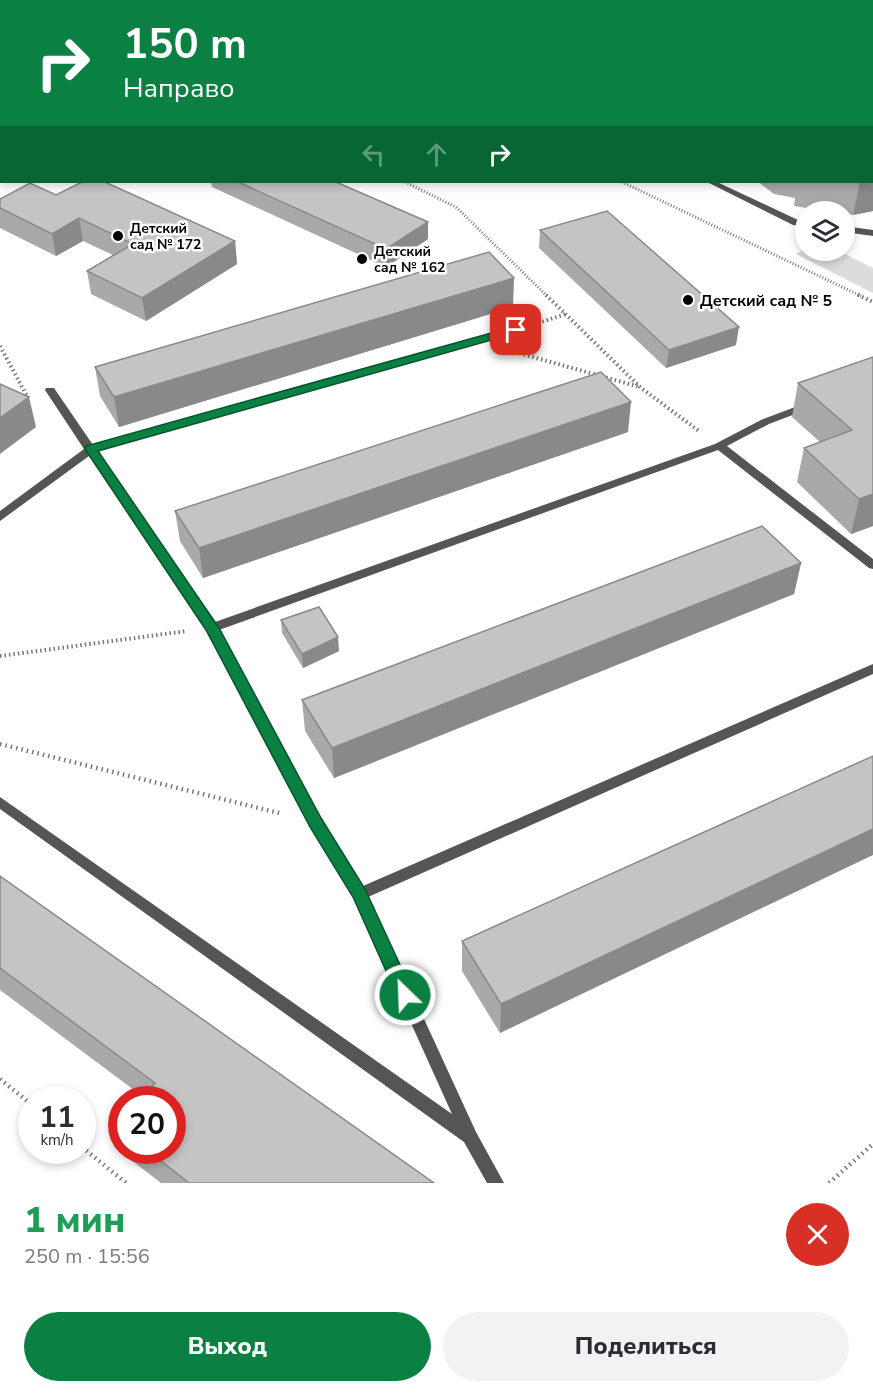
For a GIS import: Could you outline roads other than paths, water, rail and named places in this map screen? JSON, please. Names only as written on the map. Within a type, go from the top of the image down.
[{"type":"lane","points":[[713,183],[795,222]]},
{"type":"lane","points":[[855,231],[873,233]]},
{"type":"lane","points":[[0,517],[91,449],[516,330]]},
{"type":"lane","points":[[50,390],[212,628],[316,822],[360,894],[470,1137],[496,1183]]},
{"type":"lane","points":[[212,628],[719,446],[765,422],[819,402]]},
{"type":"lane","points":[[719,446],[873,565]]},
{"type":"lane","points":[[360,894],[873,669]]},
{"type":"lane","points":[[0,802],[470,1137]]},
{"type":"place","name":"Детский сад № 172","points":[[118,236]]},
{"type":"place","name":"Детский сад № 162","points":[[362,259]]},
{"type":"place","name":"Детский сад № 5","points":[[688,300]]}]
